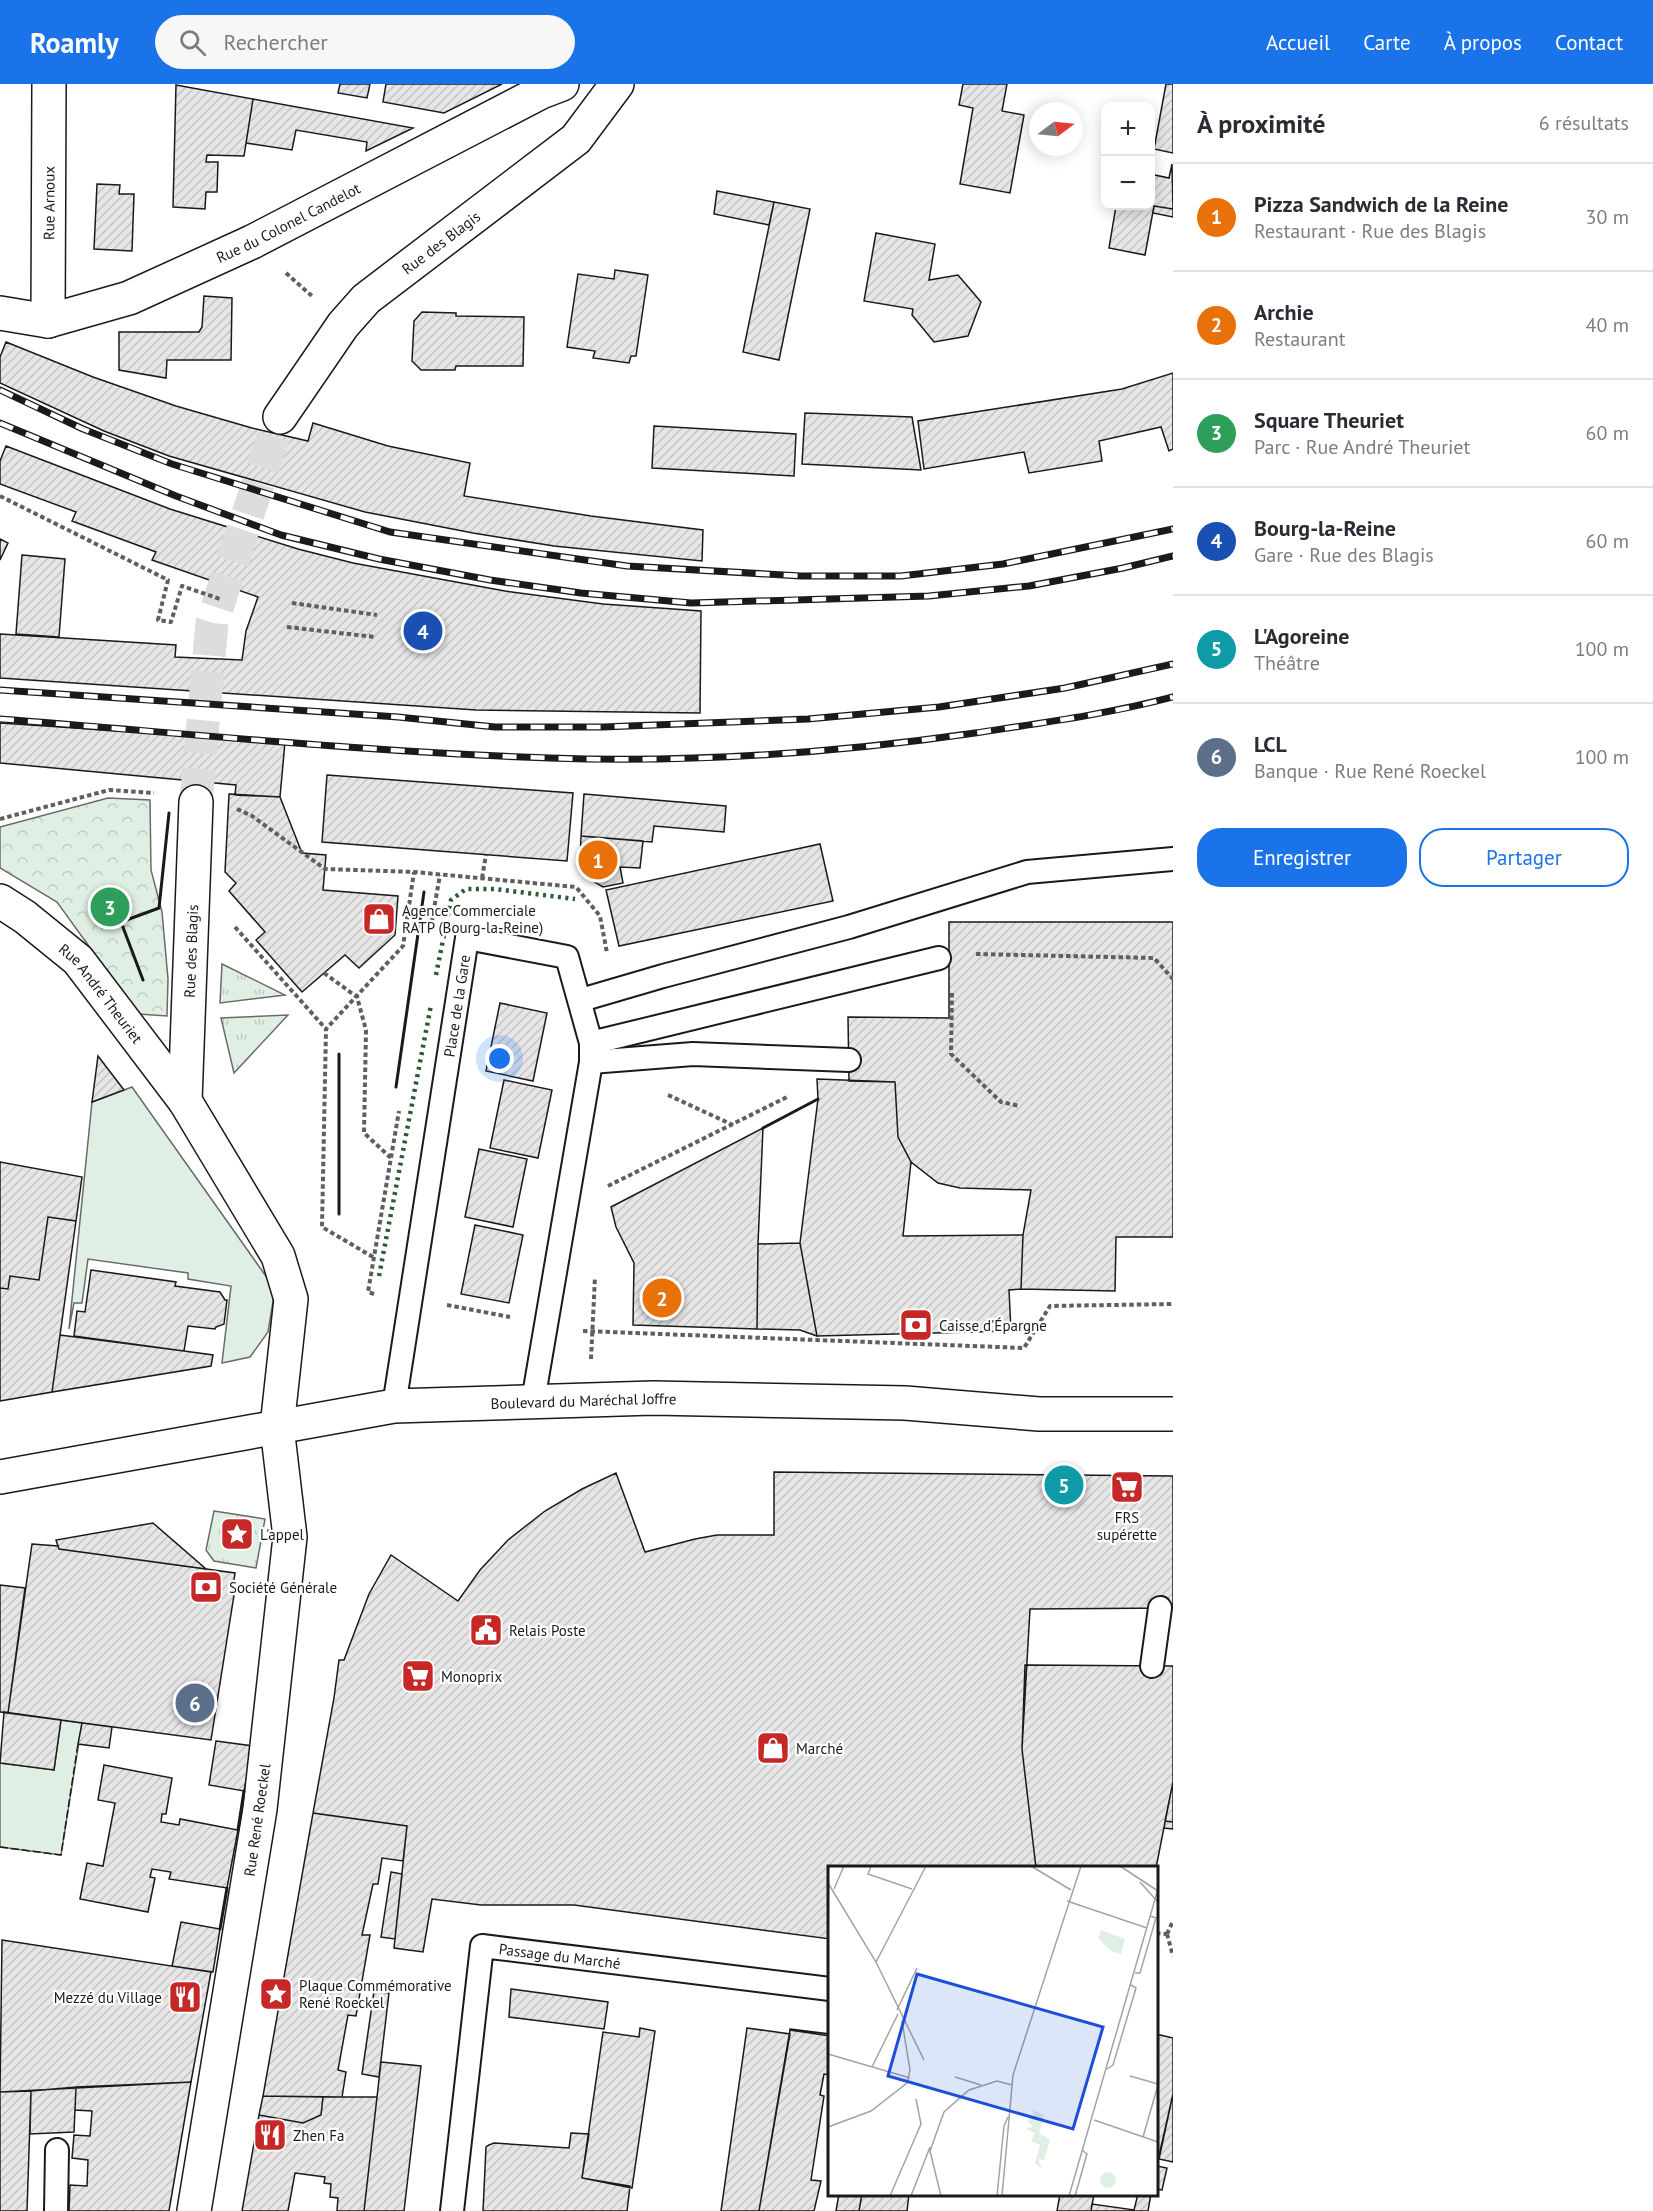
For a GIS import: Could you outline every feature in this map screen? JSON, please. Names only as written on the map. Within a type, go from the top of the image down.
[{"type":"street","name":"Rue Arnoux","points":[[48,321],[49,84]]},
{"type":"street","name":"Rue du Colonel Candelot","points":[[0,313],[48,321],[129,298],[252,242],[541,92],[562,84]]},
{"type":"street","name":"Rue des Blagis","points":[[280,417],[343,325],[366,299],[576,139],[617,84]]},
{"type":"street","name":"Rue des Blagis","points":[[185,1101],[195,802]]},
{"type":"street","name":"Rue André Theuriet","points":[[0,901],[25,917],[78,960],[185,1101]]},
{"type":"street","points":[[185,1101],[278,1256],[291,1299],[277,1427]]},
{"type":"street","name":"Boulevard du Maréchal Joffre","points":[[0,1477],[394,1406],[653,1398],[905,1403],[1039,1414],[1173,1414]]},
{"type":"street","name":"Rue René Roeckel","points":[[194,2211],[260,1809],[290,1538],[277,1427]]},
{"type":"lane","points":[[581,1000],[849,927],[1027,872],[1173,859]]},
{"type":"lane","name":"Place de la Gare","points":[[394,1406],[467,938],[567,957],[581,1000],[591,1053],[533,1401]]},
{"type":"lane","points":[[591,1053],[946,956]]},
{"type":"lane","points":[[591,1053],[849,1060]]},
{"type":"lane","points":[[1152,1666],[1161,1608]]},
{"type":"lane","name":"Passage du Marché","points":[[452,2211],[482,1946],[828,1989]]},
{"type":"lane","points":[[56,2211],[57,2150]]},
{"type":"path","points":[[252,242],[343,325]]},
{"type":"path","points":[[0,496],[168,580],[158,620],[171,622],[182,586],[220,598]]},
{"type":"path","points":[[292,603],[377,615]]},
{"type":"path","points":[[287,627],[375,637]]},
{"type":"path","points":[[0,819],[109,790],[162,794]]},
{"type":"path","points":[[233,808],[252,816],[325,869],[414,872],[576,887],[600,916]]},
{"type":"path","points":[[482,879],[486,855]]},
{"type":"path","points":[[326,1029],[403,946],[414,872]]},
{"type":"path","points":[[193,880],[326,1029],[322,1227],[373,1257],[368,1292],[592,1333],[1024,1347],[1050,1306],[1173,1304]]},
{"type":"path","points":[[1020,1106],[1001,1102],[951,1054],[946,956],[1154,958],[1173,979]]},
{"type":"path","points":[[324,973],[357,997],[366,1030],[364,1133],[391,1158]]},
{"type":"path","points":[[663,1092],[733,1125]]},
{"type":"path","points":[[599,1191],[790,1096]]},
{"type":"path","points":[[590,1399],[595,1274]]},
{"type":"path","points":[[1173,1921],[1167,1934],[1173,1956]]},
{"type":"path","points":[[1158,1933],[1167,1934]]},
{"type":"green space","points":[[108,798],[150,800],[151,870],[162,912],[168,979],[167,1016],[138,1014],[57,902],[0,868],[0,827]]},
{"type":"green space","points":[[222,964],[285,995],[220,1003]]},
{"type":"green space","points":[[288,1015],[234,1073],[221,1018]]},
{"type":"green space","points":[[132,1087],[275,1289],[268,1332],[250,1357],[222,1363],[231,1286],[188,1279],[188,1273],[88,1259],[82,1303],[74,1303],[69,1329],[92,1102]]},
{"type":"green space","points":[[214,1511],[265,1519],[256,1568],[214,1561],[206,1550]]},
{"type":"green space","points":[[61,1720],[82,1723],[61,1855],[0,1847],[0,1763],[54,1770]]},
{"type":"building","points":[[340,84],[370,84],[367,98],[338,93]]},
{"type":"building","points":[[386,84],[502,84],[444,113],[383,102]]},
{"type":"building","points":[[963,84],[1007,84],[1002,111],[1024,115],[1010,193],[960,184],[973,108],[959,105]]},
{"type":"building","points":[[1166,84],[1173,84],[1173,153],[1155,149]]},
{"type":"building","points":[[176,85],[253,99],[244,156],[207,155],[206,162],[218,162],[217,192],[206,192],[205,209],[173,207]]},
{"type":"building","points":[[253,99],[413,128],[366,151],[367,142],[296,130],[292,150],[246,143]]},
{"type":"building","points":[[1172,164],[1173,209],[1155,206],[1155,175],[1169,178]]},
{"type":"building","points":[[97,184],[120,185],[119,194],[134,194],[132,251],[94,249]]},
{"type":"building","points":[[717,191],[774,202],[769,225],[714,214]]},
{"type":"building","points":[[774,202],[810,209],[779,360],[743,352]]},
{"type":"building","points":[[1155,206],[1173,209],[1173,217],[1153,213]]},
{"type":"building","points":[[1115,210],[1153,210],[1145,255],[1109,248]]},
{"type":"building","points":[[876,233],[935,244],[929,280],[958,275],[981,302],[968,336],[934,342],[912,315],[913,309],[864,301]]},
{"type":"building","points":[[615,270],[648,275],[636,356],[631,356],[629,363],[593,358],[595,351],[567,347],[578,274],[614,279]]},
{"type":"building","points":[[204,296],[232,298],[231,360],[167,360],[166,378],[119,370],[119,332],[199,332],[202,327]]},
{"type":"building","points":[[422,312],[456,313],[456,316],[524,317],[523,366],[456,366],[455,370],[421,370],[412,361],[414,321]]},
{"type":"building","points":[[6,342],[93,377],[176,406],[252,428],[308,441],[313,423],[388,446],[470,463],[464,496],[591,516],[703,530],[702,561],[554,546],[365,512],[169,456],[104,431],[0,383],[0,357]]},
{"type":"building","points":[[1173,373],[1173,449],[1169,451],[1161,427],[1099,441],[1102,461],[1029,473],[1024,452],[924,469],[918,421],[1122,389]]},
{"type":"building","points":[[805,413],[912,417],[921,470],[802,464]]},
{"type":"building","points":[[654,426],[796,434],[794,476],[652,468]]},
{"type":"building","points":[[6,446],[170,509],[298,549],[353,563],[505,591],[603,604],[701,611],[700,713],[476,710],[0,678],[0,634],[176,645],[175,657],[242,660],[246,631],[258,597],[152,560],[156,552],[72,521],[76,512],[0,484],[0,461]]},
{"type":"building","points":[[0,539],[8,543],[0,560]]},
{"type":"building","points":[[22,555],[65,559],[59,637],[16,634]]},
{"type":"building","points":[[0,723],[285,742],[280,797],[235,795],[236,785],[0,763]]},
{"type":"building","points":[[327,775],[573,793],[567,861],[322,842]]},
{"type":"building","points":[[229,794],[280,797],[302,853],[326,855],[323,890],[398,896],[395,935],[359,968],[345,955],[302,992],[256,940],[265,932],[229,891],[236,883],[225,872]]},
{"type":"building","points":[[584,794],[726,806],[724,832],[654,826],[652,842],[581,836]]},
{"type":"building","points":[[581,836],[643,841],[640,868],[620,867],[623,883],[603,887],[589,879],[580,864]]},
{"type":"building","points":[[820,844],[833,901],[619,946],[606,890]]},
{"type":"building","points":[[949,922],[1173,922],[1173,1237],[1116,1237],[1115,1291],[1021,1289],[1023,1235],[1031,1190],[960,1188],[938,1183],[911,1162],[898,1137],[895,1082],[849,1081],[848,1017],[949,1018]]},
{"type":"building","points":[[500,1003],[547,1013],[533,1081],[486,1071]]},
{"type":"building","points":[[98,1056],[124,1090],[92,1102]]},
{"type":"building","points":[[817,1079],[895,1082],[898,1137],[911,1162],[903,1236],[1023,1235],[1021,1289],[1009,1290],[1011,1331],[817,1336],[800,1243],[818,1099]]},
{"type":"building","points":[[504,1080],[552,1090],[538,1158],[490,1148]]},
{"type":"building","points":[[763,1128],[757,1329],[633,1325],[634,1263],[616,1227],[611,1207]]},
{"type":"building","points":[[479,1149],[527,1159],[513,1227],[465,1217]]},
{"type":"building","points":[[0,1162],[82,1177],[76,1221],[48,1217],[39,1280],[10,1276],[8,1289],[0,1288]]},
{"type":"building","points":[[48,1217],[76,1221],[52,1392],[0,1401],[0,1288],[8,1289],[10,1276],[39,1280]]},
{"type":"building","points":[[475,1225],[523,1235],[509,1303],[461,1294]]},
{"type":"building","points":[[800,1243],[817,1336],[800,1330],[757,1329],[758,1244]]},
{"type":"building","points":[[91,1270],[176,1282],[175,1286],[220,1292],[227,1300],[224,1324],[215,1329],[188,1326],[184,1351],[74,1336],[77,1311],[85,1312]]},
{"type":"building","points":[[60,1335],[213,1355],[211,1366],[52,1392]]},
{"type":"building","points":[[774,1472],[1173,1476],[1173,1608],[1030,1609],[1022,1749],[1036,1866],[828,1866],[828,1939],[574,1905],[481,1905],[432,1899],[423,1952],[394,1948],[407,1826],[313,1813],[339,1660],[344,1660],[369,1594],[391,1555],[458,1601],[480,1570],[508,1540],[545,1511],[582,1489],[616,1473],[645,1552],[717,1535],[774,1535]]},
{"type":"building","points":[[153,1523],[206,1569],[59,1549],[56,1540]]},
{"type":"building","points":[[32,1544],[235,1573],[232,1594],[234,1595],[211,1740],[8,1713]]},
{"type":"building","points":[[0,1585],[25,1588],[8,1713],[0,1712]]},
{"type":"building","points":[[1025,1665],[1173,1666],[1173,1782],[1156,1866],[1036,1866],[1022,1749]]},
{"type":"building","points":[[4,1712],[61,1720],[54,1770],[0,1763]]},
{"type":"building","points":[[82,1723],[112,1727],[109,1748],[78,1744]]},
{"type":"building","points":[[216,1741],[253,1746],[244,1791],[209,1785]]},
{"type":"building","points":[[104,1765],[172,1778],[166,1814],[162,1814],[161,1822],[179,1825],[180,1819],[238,1830],[227,1888],[169,1879],[171,1872],[152,1869],[150,1877],[155,1878],[148,1912],[80,1899],[87,1863],[103,1866],[115,1803],[98,1800]]},
{"type":"building","points":[[1173,1782],[1173,1822],[1165,1821]]},
{"type":"building","points":[[313,1813],[407,1826],[403,1861],[382,1858],[378,1884],[373,1884],[362,1935],[370,1935],[356,2016],[348,2015],[338,2070],[346,2072],[342,2097],[263,2096]]},
{"type":"building","points":[[1165,1821],[1173,1822],[1173,1829],[1164,1828]]},
{"type":"building","points":[[391,1872],[402,1874],[395,1939],[381,1937]]},
{"type":"building","points":[[181,1922],[220,1929],[213,1972],[172,1966]]},
{"type":"building","points":[[2,1940],[211,1972],[191,2082],[0,2092]]},
{"type":"building","points":[[511,1989],[608,2002],[604,2029],[509,2017]]},
{"type":"building","points":[[374,1991],[389,1993],[379,2077],[362,2074]]},
{"type":"building","points":[[640,2028],[655,2031],[632,2188],[582,2178],[603,2032],[639,2037]]},
{"type":"building","points":[[747,2028],[790,2034],[759,2211],[721,2211]]},
{"type":"building","points":[[790,2030],[828,2034],[828,2036]]},
{"type":"building","points":[[790,2030],[828,2036],[828,2075],[824,2074],[820,2095],[824,2096],[811,2180],[821,2181],[814,2211],[759,2211]]},
{"type":"building","points":[[1158,2034],[1173,2038],[1173,2094],[1158,2160]]},
{"type":"building","points":[[381,2062],[421,2066],[404,2211],[364,2211]]},
{"type":"building","points":[[191,2082],[169,2211],[69,2211],[70,2185],[87,2186],[88,2160],[72,2158],[74,2135],[90,2136],[92,2111],[75,2110],[76,2087]]},
{"type":"building","points":[[76,2087],[74,2132],[30,2134],[31,2091]]},
{"type":"building","points":[[31,2091],[27,2211],[0,2211],[0,2092]]},
{"type":"building","points":[[1173,2094],[1173,2162],[1159,2159]]},
{"type":"building","points":[[263,2096],[323,2097],[321,2115],[303,2123],[259,2115]]},
{"type":"building","points":[[323,2097],[377,2097],[364,2211],[337,2211],[338,2198],[330,2197],[331,2184],[324,2183],[325,2177],[295,2173],[288,2211],[242,2211],[259,2115],[303,2123],[321,2115]]},
{"type":"building","points":[[571,2133],[589,2134],[582,2178],[630,2186],[627,2211],[483,2211],[486,2147],[494,2143],[569,2148]]},
{"type":"building","points":[[1158,2166],[1167,2168],[1162,2190],[1158,2189]]},
{"type":"building","points":[[839,2196],[862,2196],[859,2211],[836,2211]]},
{"type":"building","points":[[862,2196],[909,2196],[907,2211],[859,2211]]},
{"type":"building","points":[[1060,2196],[1094,2196],[1091,2211],[1057,2211]]},
{"type":"building","points":[[1138,2196],[1151,2196],[1148,2211],[1091,2211],[1092,2204],[1134,2210]]},
{"type":"tunnel","points":[[196,802],[212,623],[280,417]]},
{"type":"railway","points":[[0,390],[83,429],[172,464],[390,532],[627,566],[801,576],[901,576],[1003,564],[1173,529]]},
{"type":"railway","points":[[0,423],[176,496],[281,535],[379,559],[490,580],[581,593],[691,603],[929,596],[1029,586],[1173,556]]},
{"type":"railway","points":[[0,690],[398,717],[495,727],[603,727],[808,719],[939,707],[1065,688],[1173,664]]},
{"type":"railway","points":[[0,719],[275,742],[481,755],[603,759],[710,758],[816,751],[922,740],[1075,718],[1173,697]]},
{"type":"hedge","points":[[436,975],[451,900],[466,889],[495,889],[575,899]]},
{"type":"hedge","points":[[379,1276],[431,1005]]},
{"type":"fence","points":[[0,1847],[61,1855],[78,1744]]},
{"type":"wall","points":[[143,980],[121,922],[159,908],[169,813]]},
{"type":"wall","points":[[396,1087],[424,892]]},
{"type":"wall","points":[[339,1054],[339,1214]]},
{"type":"wall","points":[[763,1128],[818,1099]]},
{"type":"wall","points":[[238,1830],[244,1791]]},
{"type":"wall","points":[[220,1929],[227,1888]]},
{"type":"place","name":"Bourg-la-Reine","points":[[423,631]]},
{"type":"place","name":"Pizza Sandwich de la Reine","points":[[598,860]]},
{"type":"place","name":"Square Theuriet","points":[[110,907]]},
{"type":"place","name":"Agence Commerciale RATP (Bourg-la-Reine)","points":[[379,919]]},
{"type":"place","name":"Archie","points":[[662,1298]]},
{"type":"place","name":"Caisse d'Épargne","points":[[916,1325]]},
{"type":"place","name":"L'Agoreine","points":[[1064,1485]]},
{"type":"place","name":"FRS supérette","points":[[1127,1487]]},
{"type":"place","name":"L'appel","points":[[237,1534]]},
{"type":"place","name":"Société Générale","points":[[206,1587]]},
{"type":"place","name":"Relais Poste","points":[[486,1630]]},
{"type":"place","name":"Monoprix","points":[[418,1676]]},
{"type":"place","name":"LCL","points":[[195,1703]]},
{"type":"place","name":"Marché","points":[[773,1748]]},
{"type":"place","name":"Plaque Commémorative René Roeckel","points":[[276,1994]]},
{"type":"place","name":"Mezzé du Village","points":[[185,1997]]},
{"type":"place","name":"Zhen Fa","points":[[270,2135]]}]
